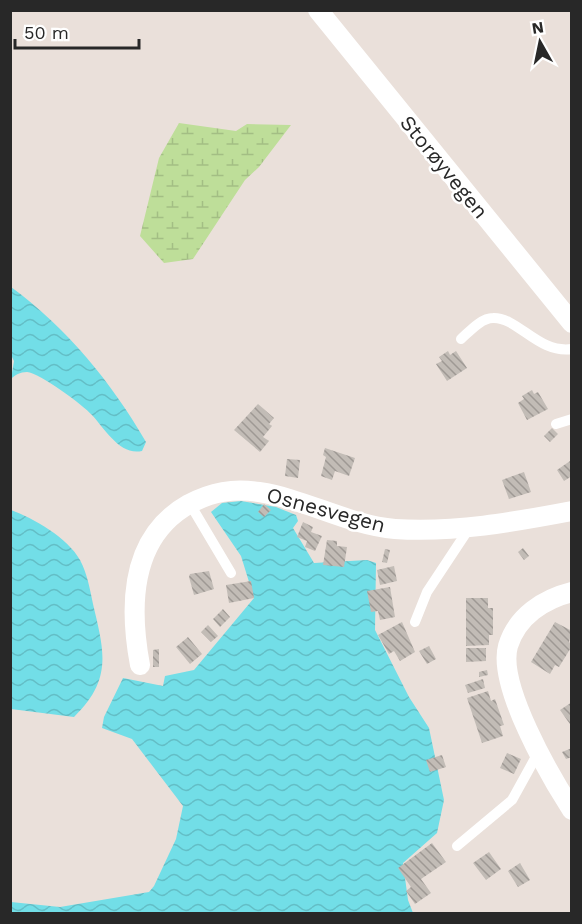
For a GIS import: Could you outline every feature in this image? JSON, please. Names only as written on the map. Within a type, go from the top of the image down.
[{"type":"street","name":"Storøyvegen","points":[[318,10],[572,323]]},
{"type":"street","name":"Osnesvegen","points":[[140,665],[134,612],[138,572],[144,553],[163,524],[190,504],[222,491],[259,492],[378,526],[426,530],[470,527],[572,511]]},
{"type":"street","points":[[572,592],[553,596],[533,609],[519,626],[508,646],[508,668],[516,700],[538,753],[572,810]]},
{"type":"lane","points":[[461,339],[481,322],[492,318],[506,321],[550,348],[572,349]]},
{"type":"lane","points":[[556,424],[572,419]]},
{"type":"lane","points":[[190,504],[231,573]]},
{"type":"lane","points":[[416,622],[427,592],[470,527]]},
{"type":"lane","points":[[457,846],[512,800],[538,753]]},
{"type":"green space","points":[[179,123],[236,131],[247,124],[291,125],[259,167],[245,180],[193,259],[164,263],[140,236],[159,158]]},
{"type":"water","points":[[11,287],[51,320],[103,378],[146,442],[142,451],[134,451],[120,445],[87,410],[41,378],[27,372],[11,379],[14,361],[11,355]]},
{"type":"water","points":[[241,501],[276,507],[296,515],[298,521],[293,528],[314,563],[367,560],[376,563],[375,630],[409,697],[429,728],[444,800],[437,833],[403,863],[408,900],[413,913],[11,914],[11,902],[60,907],[149,892],[154,886],[176,839],[183,806],[132,739],[102,728],[104,717],[123,678],[163,686],[165,676],[194,670],[254,598],[241,556],[211,512],[222,503]]},
{"type":"water","points":[[11,510],[39,524],[67,544],[80,560],[86,576],[100,636],[102,664],[95,690],[74,717],[11,709]]},
{"type":"building","points":[[448,351],[450,355],[456,351],[467,368],[447,381],[436,364],[442,361],[439,357]]},
{"type":"building","points":[[532,390],[534,394],[538,392],[548,409],[527,420],[518,403],[524,399],[522,396]]},
{"type":"building","points":[[258,404],[274,418],[269,424],[272,426],[263,437],[269,441],[260,452],[234,430]]},
{"type":"building","points":[[552,428],[558,434],[550,442],[544,436]]},
{"type":"building","points":[[325,448],[355,458],[349,476],[335,471],[332,480],[321,476],[326,457],[323,455]]},
{"type":"building","points":[[287,459],[300,460],[298,478],[285,476]]},
{"type":"building","points":[[570,461],[572,476],[564,481],[557,470]]},
{"type":"building","points":[[524,472],[531,492],[509,499],[502,480]]},
{"type":"building","points":[[264,504],[271,510],[264,517],[258,512]]},
{"type":"building","points":[[303,522],[313,527],[311,532],[322,536],[315,551],[305,547],[307,541],[297,537]]},
{"type":"building","points":[[327,540],[337,541],[337,546],[347,547],[344,567],[323,565]]},
{"type":"building","points":[[523,548],[529,556],[524,560],[518,552]]},
{"type":"building","points":[[385,549],[390,550],[387,563],[382,562]]},
{"type":"building","points":[[394,566],[397,581],[380,585],[377,570]]},
{"type":"building","points":[[209,571],[214,589],[194,595],[190,574]]},
{"type":"building","points":[[251,581],[254,598],[229,603],[226,585]]},
{"type":"building","points":[[390,587],[395,617],[380,620],[378,611],[371,612],[367,591]]},
{"type":"building","points":[[466,598],[488,598],[488,608],[493,608],[493,635],[489,635],[489,645],[466,646]]},
{"type":"building","points":[[223,609],[230,617],[220,627],[213,619]]},
{"type":"building","points":[[402,622],[415,652],[400,661],[394,651],[389,654],[378,635]]},
{"type":"building","points":[[555,622],[572,631],[569,642],[572,646],[559,667],[555,665],[550,674],[531,662]]},
{"type":"building","points":[[208,625],[218,636],[211,642],[201,632]]},
{"type":"building","points":[[188,637],[202,654],[190,664],[176,647]]},
{"type":"building","points":[[429,646],[436,659],[427,664],[419,651]]},
{"type":"building","points":[[466,648],[486,648],[486,661],[466,662]]},
{"type":"building","points":[[159,649],[159,667],[153,667],[153,650]]},
{"type":"building","points":[[487,670],[488,675],[479,677],[479,672]]},
{"type":"building","points":[[483,679],[485,688],[468,693],[465,685]]},
{"type":"building","points":[[488,691],[491,701],[495,699],[504,725],[500,726],[503,736],[482,743],[467,698]]},
{"type":"building","points":[[572,702],[572,727],[560,710]]},
{"type":"building","points":[[572,748],[572,757],[566,759],[562,752]]},
{"type":"building","points":[[507,753],[521,759],[514,774],[500,768]]},
{"type":"building","points":[[442,755],[446,767],[430,772],[426,760]]},
{"type":"building","points":[[432,843],[446,862],[421,879],[431,893],[415,904],[406,891],[411,887],[398,868]]},
{"type":"building","points":[[489,852],[501,869],[486,880],[473,863]]},
{"type":"building","points":[[520,863],[530,880],[518,887],[508,871]]}]
